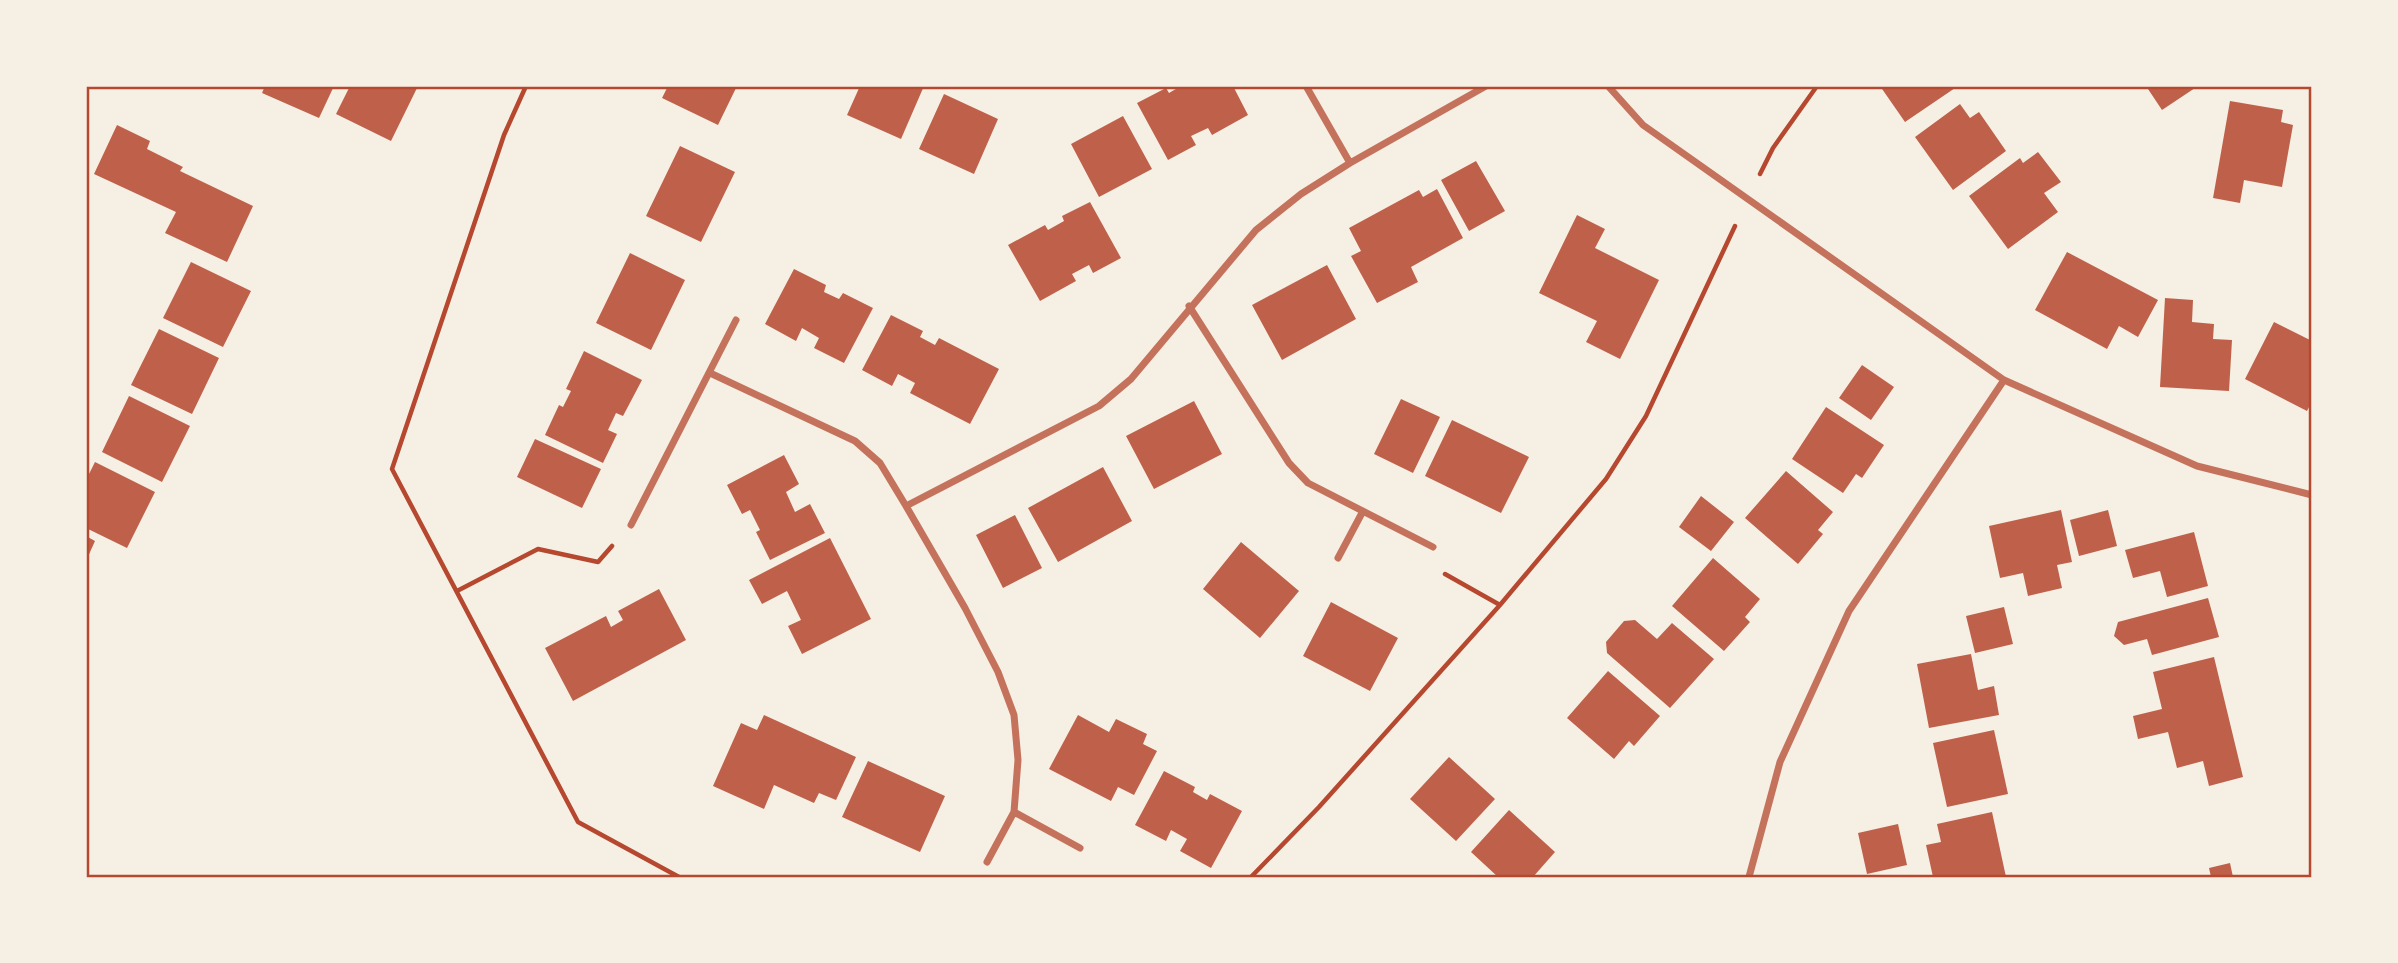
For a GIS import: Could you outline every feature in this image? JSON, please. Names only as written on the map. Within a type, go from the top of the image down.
[{"type":"street","points":[[1306,86],[1350,163]]},
{"type":"street","points":[[906,506],[1099,406],[1130,379],[1256,230],[1301,194],[1350,163],[1486,86]]},
{"type":"street","points":[[1608,86],[1643,125],[2004,380],[2197,466],[2312,495]]},
{"type":"street","points":[[1189,306],[1289,463],[1308,483],[1433,547]]},
{"type":"street","points":[[631,525],[736,320]]},
{"type":"street","points":[[710,373],[855,441],[880,463],[906,506],[998,672],[1014,715],[1018,760],[1014,812],[987,862]]},
{"type":"street","points":[[1749,877],[1780,762],[1849,611],[2004,380]]},
{"type":"street","points":[[1338,558],[1363,511]]},
{"type":"street","points":[[1014,812],[1080,848]]},
{"type":"path","points":[[526,86],[504,135],[392,469],[578,822],[679,877]]},
{"type":"path","points":[[1251,877],[1320,807],[1500,605],[1606,479],[1646,416],[1773,148],[1817,86]]},
{"type":"path","points":[[457,591],[538,549],[598,562],[631,525]]},
{"type":"path","points":[[1433,547],[1436,568],[1500,605]]},
{"type":"building","points":[[265,86],[334,86],[319,118],[262,93]]},
{"type":"building","points":[[350,86],[418,86],[391,141],[336,114]]},
{"type":"building","points":[[668,86],[737,86],[718,125],[662,98]]},
{"type":"building","points":[[860,86],[924,86],[901,139],[847,115]]},
{"type":"building","points":[[1181,86],[1233,86],[1248,115],[1212,135],[1208,128],[1191,136],[1196,145],[1168,160],[1137,103],[1166,88],[1169,93]]},
{"type":"building","points":[[1880,86],[1958,86],[1905,122]]},
{"type":"building","points":[[2146,86],[2198,86],[2162,110]]},
{"type":"building","points":[[944,94],[998,119],[974,174],[919,149]]},
{"type":"building","points":[[2230,101],[2283,110],[2281,122],[2293,125],[2282,187],[2244,180],[2240,203],[2213,198]]},
{"type":"building","points":[[1960,104],[1970,118],[1979,112],[2006,151],[1953,190],[1915,137]]},
{"type":"building","points":[[1123,116],[1152,169],[1099,197],[1071,144]]},
{"type":"building","points":[[117,125],[150,141],[147,149],[183,167],[180,171],[253,206],[227,262],[165,233],[176,212],[94,174]]},
{"type":"building","points":[[680,146],[735,172],[701,242],[646,216]]},
{"type":"building","points":[[2038,152],[2061,182],[2044,193],[2058,212],[2008,249],[1969,196],[2020,158],[2023,163]]},
{"type":"building","points":[[1476,161],[1505,211],[1469,231],[1441,180]]},
{"type":"building","points":[[1437,189],[1463,238],[1411,267],[1418,282],[1377,303],[1351,256],[1361,251],[1349,228],[1419,190],[1423,197]]},
{"type":"building","points":[[1090,202],[1121,258],[1093,273],[1089,265],[1072,274],[1076,281],[1040,301],[1008,245],[1045,225],[1048,230],[1064,221],[1062,216]]},
{"type":"building","points":[[1577,215],[1605,229],[1595,248],[1659,280],[1620,359],[1586,342],[1597,321],[1539,293]]},
{"type":"building","points":[[2067,252],[2158,300],[2138,337],[2119,326],[2107,349],[2035,310]]},
{"type":"building","points":[[630,253],[685,280],[651,350],[596,323]]},
{"type":"building","points":[[191,262],[251,291],[223,347],[163,318]]},
{"type":"building","points":[[1327,265],[1356,319],[1282,360],[1252,305]]},
{"type":"building","points":[[794,269],[826,285],[824,292],[839,299],[843,293],[873,308],[844,363],[814,348],[819,338],[802,328],[796,341],[765,324]]},
{"type":"building","points":[[2165,298],[2193,300],[2192,322],[2214,324],[2213,339],[2232,340],[2229,391],[2160,387]]},
{"type":"building","points":[[891,315],[923,331],[920,337],[935,345],[939,338],[999,369],[970,424],[910,393],[915,383],[898,374],[892,386],[862,370]]},
{"type":"building","points":[[2274,322],[2312,341],[2312,401],[2307,411],[2245,379]]},
{"type":"building","points":[[159,329],[219,358],[192,414],[131,385]]},
{"type":"building","points":[[584,351],[642,380],[623,416],[616,413],[608,430],[617,434],[603,463],[545,435],[559,405],[563,407],[571,391],[566,389]]},
{"type":"building","points":[[1862,365],[1894,387],[1871,420],[1839,398]]},
{"type":"building","points":[[129,396],[190,426],[162,482],[102,452]]},
{"type":"building","points":[[1401,399],[1440,417],[1413,473],[1374,454]]},
{"type":"building","points":[[1194,401],[1222,454],[1154,489],[1126,436]]},
{"type":"building","points":[[1826,407],[1884,445],[1862,478],[1856,474],[1843,493],[1792,459]]},
{"type":"building","points":[[1452,420],[1529,457],[1501,513],[1425,476]]},
{"type":"building","points":[[535,439],[601,469],[582,508],[517,477]]},
{"type":"building","points":[[784,455],[799,484],[786,492],[795,512],[810,504],[825,533],[770,560],[756,532],[760,530],[750,510],[742,514],[727,485]]},
{"type":"building","points":[[95,462],[155,492],[127,548],[86,528],[86,480]]},
{"type":"building","points":[[1103,467],[1132,521],[1058,562],[1028,508]]},
{"type":"building","points":[[1786,471],[1833,512],[1818,530],[1823,534],[1798,564],[1745,518]]},
{"type":"building","points":[[1701,496],[1734,522],[1711,551],[1679,527]]},
{"type":"building","points":[[2061,510],[2072,562],[2057,565],[2062,588],[2028,596],[2023,573],[2000,578],[1989,526]]},
{"type":"building","points":[[2108,510],[2117,546],[2079,556],[2070,520]]},
{"type":"building","points":[[1015,515],[1042,568],[1003,588],[976,535]]},
{"type":"building","points":[[2194,532],[2208,586],[2167,597],[2160,571],[2133,578],[2125,550]]},
{"type":"building","points":[[86,536],[95,541],[86,561]]},
{"type":"building","points":[[830,538],[871,619],[802,654],[788,626],[801,620],[787,591],[762,604],[749,580]]},
{"type":"building","points":[[1241,542],[1299,591],[1260,638],[1203,589]]},
{"type":"building","points":[[1713,558],[1760,599],[1745,617],[1750,622],[1724,651],[1672,606]]},
{"type":"building","points":[[659,589],[686,640],[573,701],[545,648],[606,616],[611,627],[623,620],[618,611]]},
{"type":"building","points":[[2208,598],[2219,637],[2152,655],[2147,639],[2124,645],[2114,636],[2118,622]]},
{"type":"building","points":[[1331,602],[1398,638],[1370,691],[1303,656]]},
{"type":"building","points":[[2004,607],[2013,644],[1975,653],[1966,616]]},
{"type":"building","points":[[1635,620],[1657,639],[1672,623],[1714,659],[1670,708],[1607,653],[1606,642],[1624,621]]},
{"type":"building","points":[[1971,654],[1978,690],[1994,686],[1999,715],[1929,728],[1917,664]]},
{"type":"building","points":[[2214,657],[2243,777],[2209,786],[2203,761],[2177,768],[2168,732],[2138,739],[2133,716],[2162,709],[2153,672]]},
{"type":"building","points":[[1608,671],[1660,716],[1634,746],[1629,741],[1614,759],[1567,718]]},
{"type":"building","points":[[764,715],[856,757],[836,800],[819,793],[814,803],[774,785],[764,809],[713,786],[741,723],[757,730]]},
{"type":"building","points":[[1078,715],[1109,732],[1116,719],[1147,734],[1143,744],[1157,751],[1134,795],[1118,787],[1111,801],[1049,769]]},
{"type":"building","points":[[1994,730],[2008,794],[1947,807],[1933,743]]},
{"type":"building","points":[[1449,757],[1495,799],[1456,841],[1410,799]]},
{"type":"building","points":[[868,761],[945,796],[920,852],[842,817]]},
{"type":"building","points":[[1164,771],[1195,787],[1193,792],[1207,800],[1210,794],[1242,811],[1211,868],[1180,851],[1187,839],[1171,830],[1166,841],[1135,825]]},
{"type":"building","points":[[1509,810],[1555,852],[1533,877],[1498,877],[1471,852]]},
{"type":"building","points":[[1992,812],[2006,877],[1933,877],[1926,845],[1941,842],[1937,824]]},
{"type":"building","points":[[1898,824],[1907,865],[1867,874],[1858,833]]},
{"type":"building","points":[[2230,863],[2233,877],[2211,877],[2209,868]]}]
